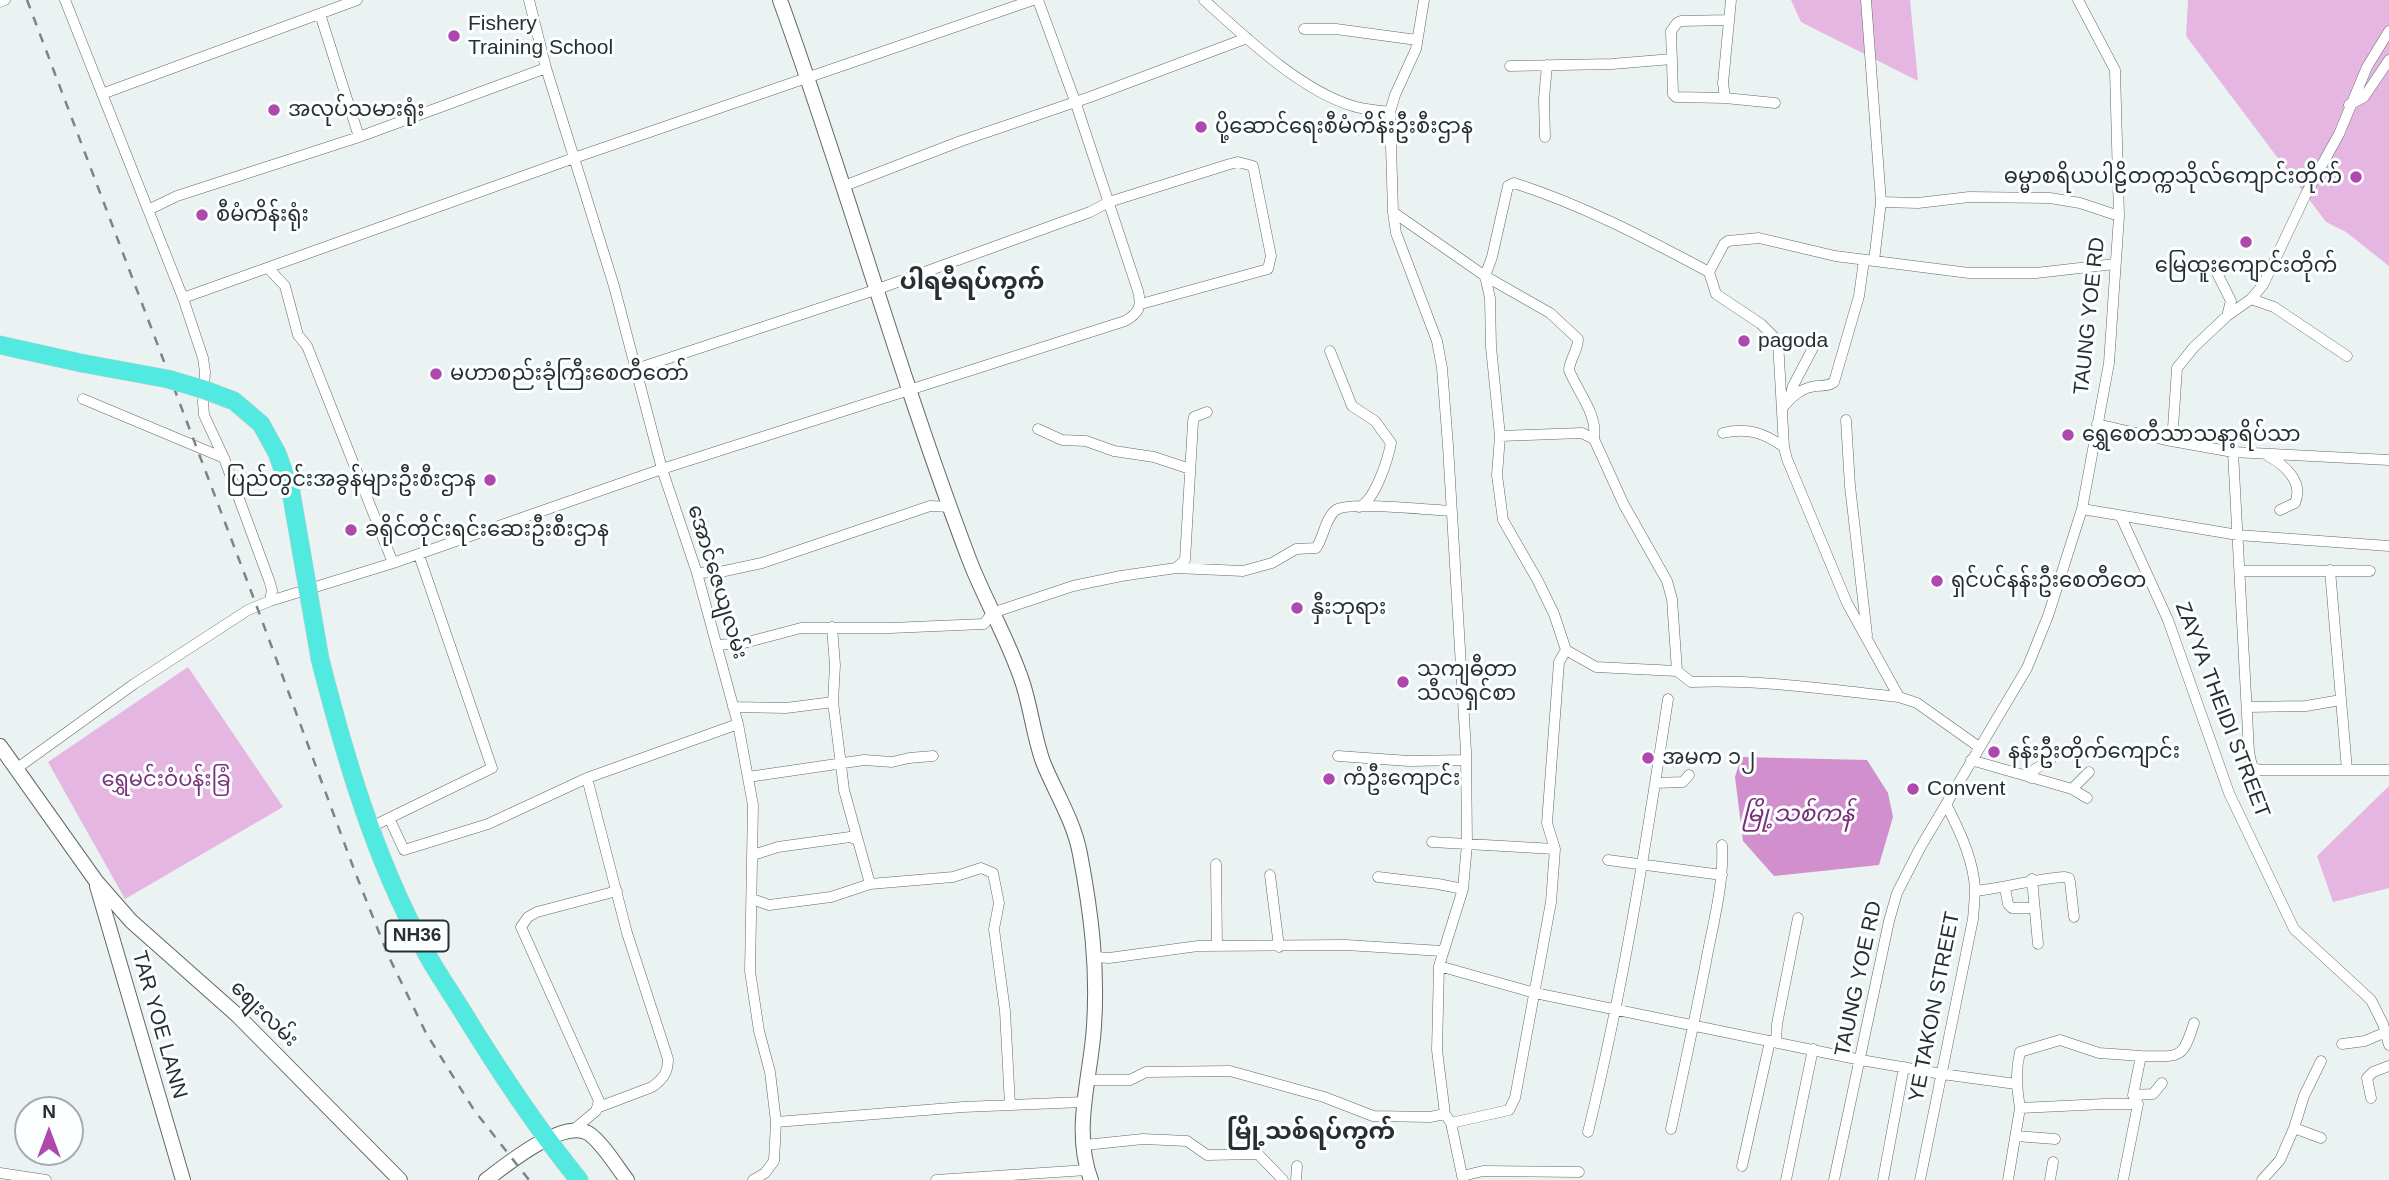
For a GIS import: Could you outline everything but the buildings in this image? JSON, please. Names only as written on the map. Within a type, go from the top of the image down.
[{"type":"highway","name":"NH36","points":[[0,345],[167,379],[205,390],[234,401],[261,424],[278,453],[291,492],[320,659],[347,761],[371,827],[422,945],[478,1038],[546,1139],[579,1180]]},
{"type":"street","points":[[65,0],[183,298],[203,358],[204,415],[224,458],[269,580],[272,590],[270,601]]},
{"type":"street","points":[[102,94],[357,0]]},
{"type":"street","name":"အောင်ဇေယျလမ်း","points":[[529,0],[546,68],[614,286],[662,469],[697,573],[738,724],[753,805],[750,971],[776,1122],[774,1161],[765,1173],[752,1180]]},
{"type":"street","points":[[780,0],[809,79],[909,390],[950,507],[969,560],[1023,682],[1043,760],[1066,810],[1080,851],[1096,957],[1094,1031],[1083,1102],[1089,1175],[936,1180]]},
{"type":"street","points":[[16,769],[134,684],[248,610],[419,555],[662,469],[1125,321],[1137,315],[1141,304],[1075,101],[1036,0],[574,158],[183,298]]},
{"type":"street","points":[[1204,0],[1247,38],[1320,93],[1354,107],[1390,112]]},
{"type":"street","points":[[1424,0],[1416,49],[1390,112],[1396,233],[1437,341],[1442,368],[1466,760],[1467,844],[1463,889],[1439,966],[1437,1050],[1448,1119],[1462,1178],[1482,1171],[1579,1172]]},
{"type":"street","points":[[1725,99],[1723,83],[1731,0]]},
{"type":"street","points":[[1785,404],[1796,394],[1811,387],[1828,386],[1833,382],[1869,260],[1881,202],[1866,0]]},
{"type":"street","name":"TAUNG YOE RD","points":[[1834,1180],[1897,893],[2033,655],[2082,509],[2109,363],[2119,216],[2115,70],[2078,0]]},
{"type":"street","points":[[320,14],[359,137]]},
{"type":"street","points":[[1729,20],[1677,23],[1671,31],[1673,94],[1676,97],[1775,103]]},
{"type":"street","points":[[1304,29],[1336,29],[1417,40]]},
{"type":"street","points":[[2166,440],[2173,428],[2177,368],[2194,347],[2227,316],[2251,299],[2263,285],[2307,192],[2339,134],[2367,67],[2389,31]]},
{"type":"street","points":[[844,186],[1247,38]]},
{"type":"street","points":[[1510,66],[1612,64],[1672,59]]},
{"type":"street","points":[[2349,105],[2364,97],[2389,60]]},
{"type":"street","points":[[1545,137],[1547,65]]},
{"type":"street","points":[[148,210],[177,196],[359,137],[546,68]]},
{"type":"street","points":[[636,369],[878,289],[1090,212],[1109,202],[1238,162],[1253,166],[1271,256],[1268,268],[1141,304]]},
{"type":"street","points":[[1087,1080],[1130,1080],[1146,1072],[1230,1071],[1324,1097],[1373,1116],[1430,1116],[1448,1119],[1509,1110],[1515,1098],[1552,902],[1555,849],[1547,823],[1559,662],[1566,650],[1563,636],[1538,580],[1503,520],[1497,475],[1500,436],[1490,347],[1490,298],[1485,276],[1508,186],[1514,183],[1553,195],[1616,222],[1709,272],[1716,294],[1761,324],[1778,341],[1785,404],[1784,447],[1847,603],[1899,697]]},
{"type":"street","points":[[1881,202],[1918,203],[1969,197],[2050,198],[2080,203],[2119,216]]},
{"type":"street","points":[[1393,212],[1485,276],[1550,313],[1577,339],[1577,348],[1570,361],[1569,370],[1594,418],[1594,439],[1624,505],[1667,580],[1672,598],[1677,670]]},
{"type":"street","points":[[1709,272],[1728,241],[1759,237],[1835,256],[1969,273],[2005,274],[2115,264]]},
{"type":"street","points":[[268,268],[285,286],[298,335],[307,346],[393,563]]},
{"type":"street","points":[[2217,273],[2231,302],[2227,316]]},
{"type":"street","points":[[2251,299],[2274,307],[2347,356]]},
{"type":"street","points":[[1785,404],[1814,346]]},
{"type":"street","points":[[1330,351],[1352,406],[1375,421],[1391,443],[1388,458],[1373,493],[1365,505],[1359,507]]},
{"type":"street","points":[[83,399],[224,458]]},
{"type":"street","points":[[1176,568],[1185,560],[1194,416],[1206,412]]},
{"type":"street","points":[[1846,420],[1864,618],[1870,646]]},
{"type":"street","points":[[2097,424],[2233,452],[2389,460]]},
{"type":"street","points":[[1038,429],[1062,440],[1086,441],[1114,451],[1154,457],[1190,469]]},
{"type":"street","points":[[1723,433],[1750,430],[1768,436],[1784,447]]},
{"type":"street","points":[[1500,436],[1582,433],[1594,439]]},
{"type":"street","points":[[2233,452],[2246,708],[2252,766],[2258,770],[2389,771]]},
{"type":"street","points":[[2264,454],[2287,467],[2297,492],[2295,503],[2280,510]]},
{"type":"street","points":[[697,573],[720,572],[762,563],[930,506],[950,507]]},
{"type":"street","points":[[717,645],[744,643],[801,628],[984,624],[992,613],[1073,586],[1149,570],[1176,568],[1230,572],[1272,563],[1296,549],[1316,548],[1338,509],[1359,507],[1450,511]]},
{"type":"street","points":[[2082,509],[2238,535],[2389,546]]},
{"type":"street","name":"ZAYYA THEIDI STREET","points":[[2121,517],[2168,620],[2229,793],[2294,929],[2371,1000],[2389,1045]]},
{"type":"street","points":[[371,827],[492,768],[419,555]]},
{"type":"street","points":[[2330,570],[2347,770]]},
{"type":"street","points":[[2240,572],[2370,571]]},
{"type":"street","points":[[832,627],[835,665],[833,702],[844,790],[870,884]]},
{"type":"street","points":[[1566,650],[1592,665],[1603,668],[1677,670],[1691,682],[1730,680],[1899,697],[1917,703],[1979,747]]},
{"type":"street","points":[[1588,1132],[1616,1010],[1643,866],[1668,699]]},
{"type":"street","points":[[2246,708],[2306,706],[2341,700]]},
{"type":"street","points":[[733,707],[786,708],[833,702]]},
{"type":"street","points":[[389,818],[404,850],[488,824],[587,778],[738,724]]},
{"type":"street","points":[[0,746],[96,881]]},
{"type":"street","points":[[748,777],[864,760],[892,762],[933,756]]},
{"type":"street","points":[[1338,756],[1409,761],[1466,760]]},
{"type":"street","points":[[1971,760],[2072,789],[2087,798]]},
{"type":"street","points":[[2031,778],[2035,769],[2050,761]]},
{"type":"street","points":[[2072,789],[2089,772]]},
{"type":"street","points":[[1655,783],[1684,782],[1689,775]]},
{"type":"street","points":[[486,1180],[546,1139],[573,1130],[599,1107],[652,1087],[666,1075],[668,1068],[668,1059],[627,933],[587,778]]},
{"type":"street","name":"YE TAKON STREET","points":[[1920,1180],[1973,919],[1975,891],[1975,881],[1963,839],[1946,804]]},
{"type":"street","points":[[753,855],[778,846],[850,836],[858,840]]},
{"type":"street","points":[[1432,842],[1555,849]]},
{"type":"street","points":[[1671,1129],[1722,875],[1722,845]]},
{"type":"street","points":[[1608,860],[1722,875]]},
{"type":"street","points":[[1216,864],[1217,946]]},
{"type":"street","points":[[752,899],[769,905],[831,897],[870,884],[953,877],[981,868],[993,873],[999,903],[994,929],[1004,1011],[1010,1105]]},
{"type":"street","points":[[1270,875],[1279,947]]},
{"type":"street","points":[[1378,877],[1463,889]]},
{"type":"street","points":[[1975,891],[2005,888],[2010,884],[2032,879],[2069,878],[2074,917]]},
{"type":"street","points":[[2032,879],[2038,944]]},
{"type":"street","name":"TAR YOE LANN","points":[[96,881],[183,1180]]},
{"type":"street","name":"စျေးလမ်း","points":[[96,881],[131,921],[237,1015],[400,1180]]},
{"type":"street","points":[[2005,888],[2008,904],[2012,908],[2034,908]]},
{"type":"street","points":[[599,1107],[596,1093],[521,927],[528,917],[537,912],[617,891]]},
{"type":"street","points":[[1742,1166],[1773,1041],[1798,918]]},
{"type":"street","points":[[1096,957],[1109,958],[1198,946],[1346,945],[1442,951]]},
{"type":"street","points":[[1439,966],[1535,993],[1616,1010],[1904,1068],[2016,1084]]},
{"type":"street","points":[[2008,1180],[2020,1108],[2016,1084],[2020,1052],[2060,1040],[2099,1053],[2141,1056],[2180,1053],[2187,1048],[2194,1023]]},
{"type":"street","points":[[2342,1044],[2365,1041],[2386,1032]]},
{"type":"street","points":[[1786,1180],[1813,1049]]},
{"type":"street","points":[[2123,1180],[2141,1056]]},
{"type":"street","points":[[2263,1180],[2280,1160],[2304,1096],[2321,1061]]},
{"type":"street","points":[[2371,1098],[2367,1078],[2373,1072],[2389,1066]]},
{"type":"street","points":[[1883,1180],[1904,1068]]},
{"type":"street","points":[[2020,1108],[2135,1100],[2153,1094],[2162,1083]]},
{"type":"street","points":[[776,1122],[1083,1102]]},
{"type":"street","points":[[2294,1128],[2321,1138]]},
{"type":"street","points":[[573,1130],[589,1134],[595,1139],[626,1180]]},
{"type":"street","points":[[2016,1136],[2055,1139]]},
{"type":"street","points":[[1085,1145],[1143,1139],[1187,1141],[1207,1155],[1258,1154],[1283,1180]]},
{"type":"street","points":[[2050,1180],[2053,1162]]},
{"type":"street","points":[[1296,1180],[1297,1166]]},
{"type":"street","points":[[0,1172],[46,1180]]},
{"type":"green space","points":[[1791,0],[1910,0],[1918,81],[1801,22]]},
{"type":"green space","points":[[2188,0],[2389,0],[2389,266],[2346,232],[2326,222],[2186,36]]},
{"type":"green space","name":"ရွှေမင်းဝံပန်းခြံ","points":[[188,667],[283,807],[125,899],[48,762]]},
{"type":"green space","points":[[2389,786],[2389,888],[2333,902],[2317,856]]},
{"type":"water","name":"မြို့သစ်ကန်","points":[[1741,757],[1867,760],[1888,793],[1893,817],[1879,865],[1774,876],[1743,841],[1735,777]]},
{"type":"railway","points":[[27,0],[388,955],[426,1033],[474,1110],[529,1180]]},
{"type":"place","name":"Fishery Training School","points":[[454,36]]},
{"type":"place","name":"အလုပ်သမားရုံး","points":[[274,110]]},
{"type":"place","name":"ပို့ဆောင်ရေးစီမံကိန်းဦးစီးဌာန","points":[[1201,127]]},
{"type":"place","name":"ဓမ္မာစရိယပါဠိတက္ကသိုလ်ကျောင်းတိုက်","points":[[2356,177]]},
{"type":"place","name":"စီမံကိန်းရုံး‌","points":[[202,215]]},
{"type":"place","name":"မြေထူးကျောင်းတိုက်","points":[[2246,242]]},
{"type":"place","name":"pagoda","points":[[1744,341]]},
{"type":"place","name":"မဟာစည်းခုံကြီးစေတီတော်","points":[[436,374]]},
{"type":"place","name":"ရွှေစေတီသာသနာ့ရိပ်သာ","points":[[2068,435]]},
{"type":"place","name":"ပြည်တွင်းအခွန်များဦးစီးဌာန","points":[[490,480]]},
{"type":"place","name":"ခရိုင်တိုင်းရင်းဆေးဦးစီးဌာန","points":[[351,530]]},
{"type":"place","name":"ရှင်ပင်နန်းဦးစေတီတေ","points":[[1937,581]]},
{"type":"place","name":"နှီးဘုရား","points":[[1297,608]]},
{"type":"place","name":"သကျဓီတာ သီလရှင်စာ","points":[[1403,682]]},
{"type":"place","name":"နန်းဦးတိုက်ကျောင်း","points":[[1994,752]]},
{"type":"place","name":"အမက ၁၂","points":[[1648,758]]},
{"type":"place","name":"ကံဦးကျောင်း","points":[[1329,779]]},
{"type":"place","name":"Convent","points":[[1913,789]]},
{"type":"district","name":"ပါရမီရပ်ကွက်","points":[[972,282]]},
{"type":"district","name":"မြို့သစ်ရပ်ကွက်","points":[[1311,1132]]}]
